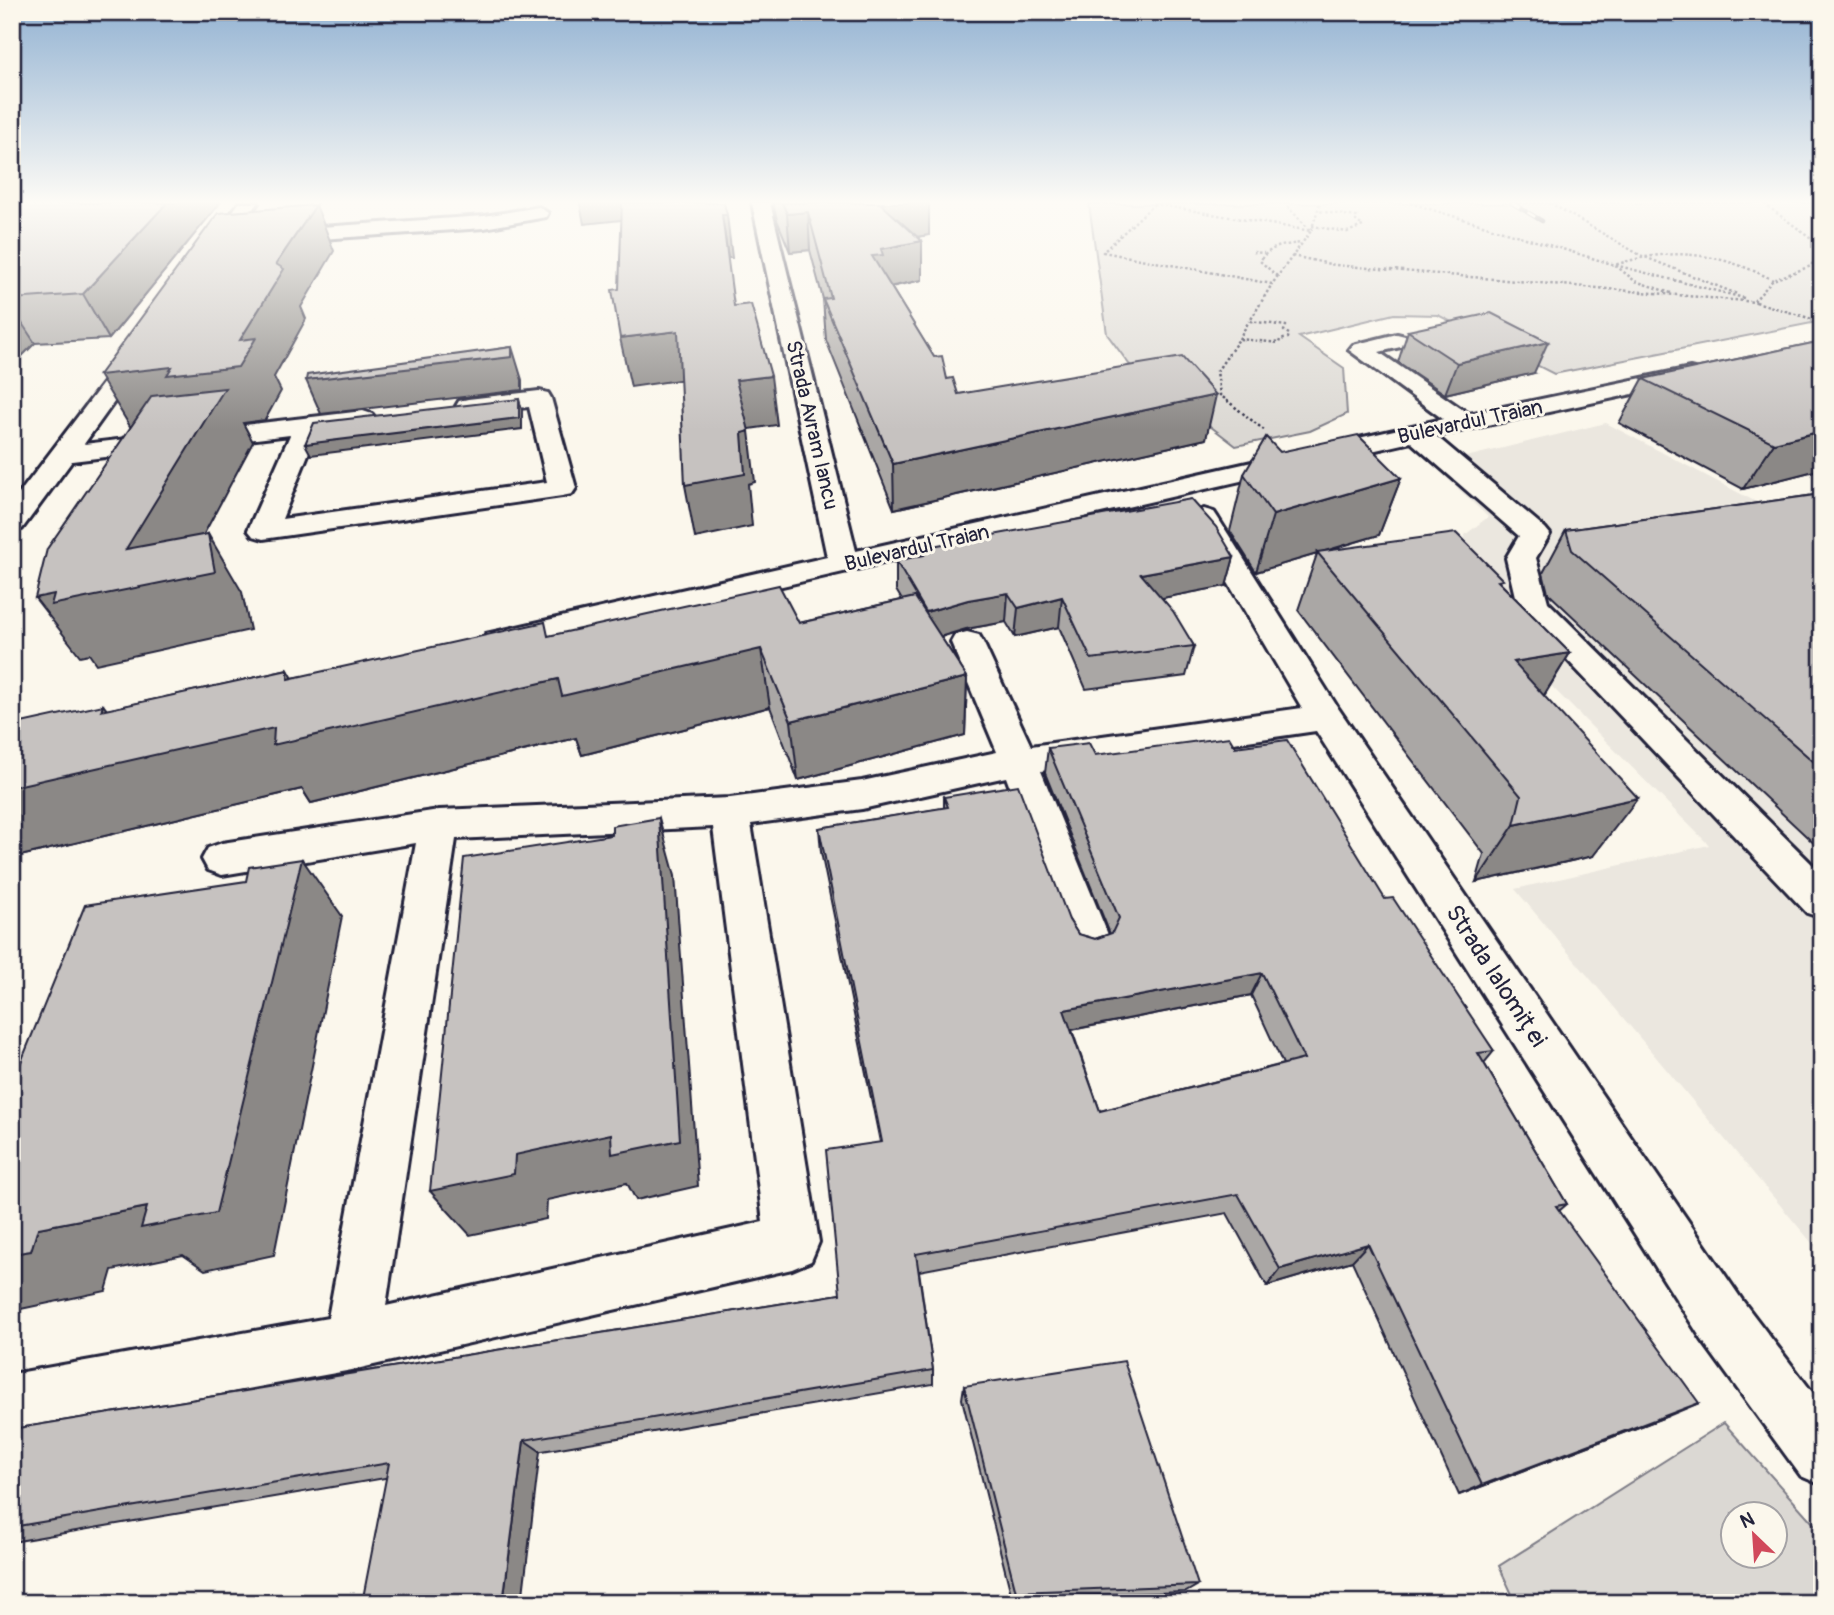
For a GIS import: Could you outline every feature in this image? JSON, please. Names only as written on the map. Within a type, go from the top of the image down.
[{"type":"street","name":"Strada Avram Iancu","points":[[778,278],[844,564]]},
{"type":"street","points":[[12,523],[158,326]]},
{"type":"street","points":[[1397,341],[1361,351],[1465,423]]},
{"type":"street","name":"Bulevardul Traian","points":[[462,649],[1416,433],[1716,369]]},
{"type":"street","points":[[307,425],[263,530],[562,488],[540,398],[444,409]]},
{"type":"street","points":[[63,454],[389,416]]},
{"type":"street","points":[[1416,433],[1535,534],[1521,558],[1533,605],[1822,901]]},
{"type":"street","name":"Strada Ialomiței","points":[[1185,486],[1325,717],[1722,1320],[1822,1455]]},
{"type":"street","points":[[967,642],[1019,761],[1089,942]]},
{"type":"street","points":[[222,859],[439,825],[730,812],[862,795],[1019,761],[1325,717]]},
{"type":"street","points":[[12,1403],[352,1342],[792,1242],[730,812]]},
{"type":"street","points":[[352,1342],[439,825]]},
{"type":"path","points":[[1242,278],[1272,284]]},
{"type":"path","points":[[1271,437],[1220,395],[1217,371],[1276,278]]},
{"type":"path","points":[[1484,278],[1756,302]]},
{"type":"path","points":[[1632,278],[1680,296]]},
{"type":"path","points":[[1666,278],[1822,322]]},
{"type":"path","points":[[1698,278],[1756,302]]},
{"type":"path","points":[[1756,302],[1777,278]]},
{"type":"path","points":[[1239,339],[1279,343],[1280,340],[1288,338],[1289,334],[1284,331],[1286,326],[1250,321]]},
{"type":"shaded area","points":[[1099,278],[1822,278],[1822,321],[1554,374],[1438,315],[1394,314],[1299,337],[1344,368],[1347,414],[1310,431],[1236,446],[1129,364],[1107,334]]},
{"type":"shaded area","points":[[1606,423],[1800,525],[1822,522],[1822,1255],[1515,889],[1709,845],[1464,598],[1465,535],[1488,517],[1433,465]]},
{"type":"shaded area","points":[[1724,1423],[1822,1533],[1822,1603],[1516,1603],[1499,1566]]},
{"type":"building","points":[[12,278],[97,278],[83,294],[12,299]]},
{"type":"building","points":[[170,278],[278,278],[240,340],[256,338],[238,367],[167,375],[172,367],[99,375]]},
{"type":"building","points":[[619,278],[730,278],[734,306],[751,304],[771,376],[736,380],[749,431],[742,433],[745,474],[685,485],[678,331],[620,338],[612,290],[619,289]]},
{"type":"building","points":[[826,278],[886,278],[934,357],[942,356],[947,379],[953,378],[958,394],[1182,357],[1216,395],[893,464],[823,299],[831,298]]},
{"type":"building","points":[[1491,313],[1548,342],[1457,363],[1408,331]]},
{"type":"building","points":[[1822,341],[1822,431],[1774,443],[1643,379]]},
{"type":"building","points":[[512,347],[512,357],[306,380],[307,375]]},
{"type":"building","points":[[225,388],[126,549],[208,534],[215,572],[51,605],[54,594],[35,598],[47,549],[152,396]]},
{"type":"building","points":[[519,399],[519,418],[305,444],[314,423]]},
{"type":"building","points":[[1358,435],[1401,478],[1273,515],[1244,474],[1266,437],[1280,452]]},
{"type":"building","points":[[1822,494],[1822,769],[1572,550],[1566,530]]},
{"type":"building","points":[[1191,499],[1216,527],[1234,557],[1141,574],[1173,611],[1194,646],[1091,659],[1062,597],[1018,608],[1008,593],[968,600],[926,612],[896,561],[924,555],[921,548]]},
{"type":"building","points":[[1456,533],[1503,580],[1498,581],[1570,653],[1513,662],[1638,798],[1514,825],[1521,796],[1317,552]]},
{"type":"building","points":[[779,585],[799,623],[915,597],[967,677],[791,721],[761,649],[562,696],[558,679],[273,745],[274,728],[12,787],[12,725],[103,705],[101,711],[288,670],[288,679],[545,622],[548,636]]},
{"type":"building","points":[[1229,737],[1235,747],[1287,740],[1385,899],[1393,898],[1494,1051],[1478,1053],[1567,1204],[1556,1206],[1699,1403],[1482,1485],[1368,1244],[1280,1269],[1238,1194],[916,1254],[933,1370],[524,1440],[503,1603],[362,1603],[389,1463],[12,1527],[12,1429],[840,1294],[826,1150],[882,1142],[819,828],[948,807],[944,797],[1018,785],[1069,920],[1078,934],[1095,939],[1112,933],[1119,918],[1048,748],[1089,743],[1095,755]],"holes":[[[1262,973],[1304,1059],[1100,1111],[1064,1010]]]},
{"type":"building","points":[[659,818],[680,1140],[612,1154],[611,1134],[515,1155],[514,1174],[430,1191],[464,858],[612,835],[612,826]]},
{"type":"building","points":[[302,859],[216,1213],[141,1228],[147,1207],[38,1228],[31,1251],[12,1254],[12,1084],[85,905],[246,881],[249,867]]},
{"type":"building","points":[[1124,1361],[1198,1585],[1016,1592],[964,1386]]}]
